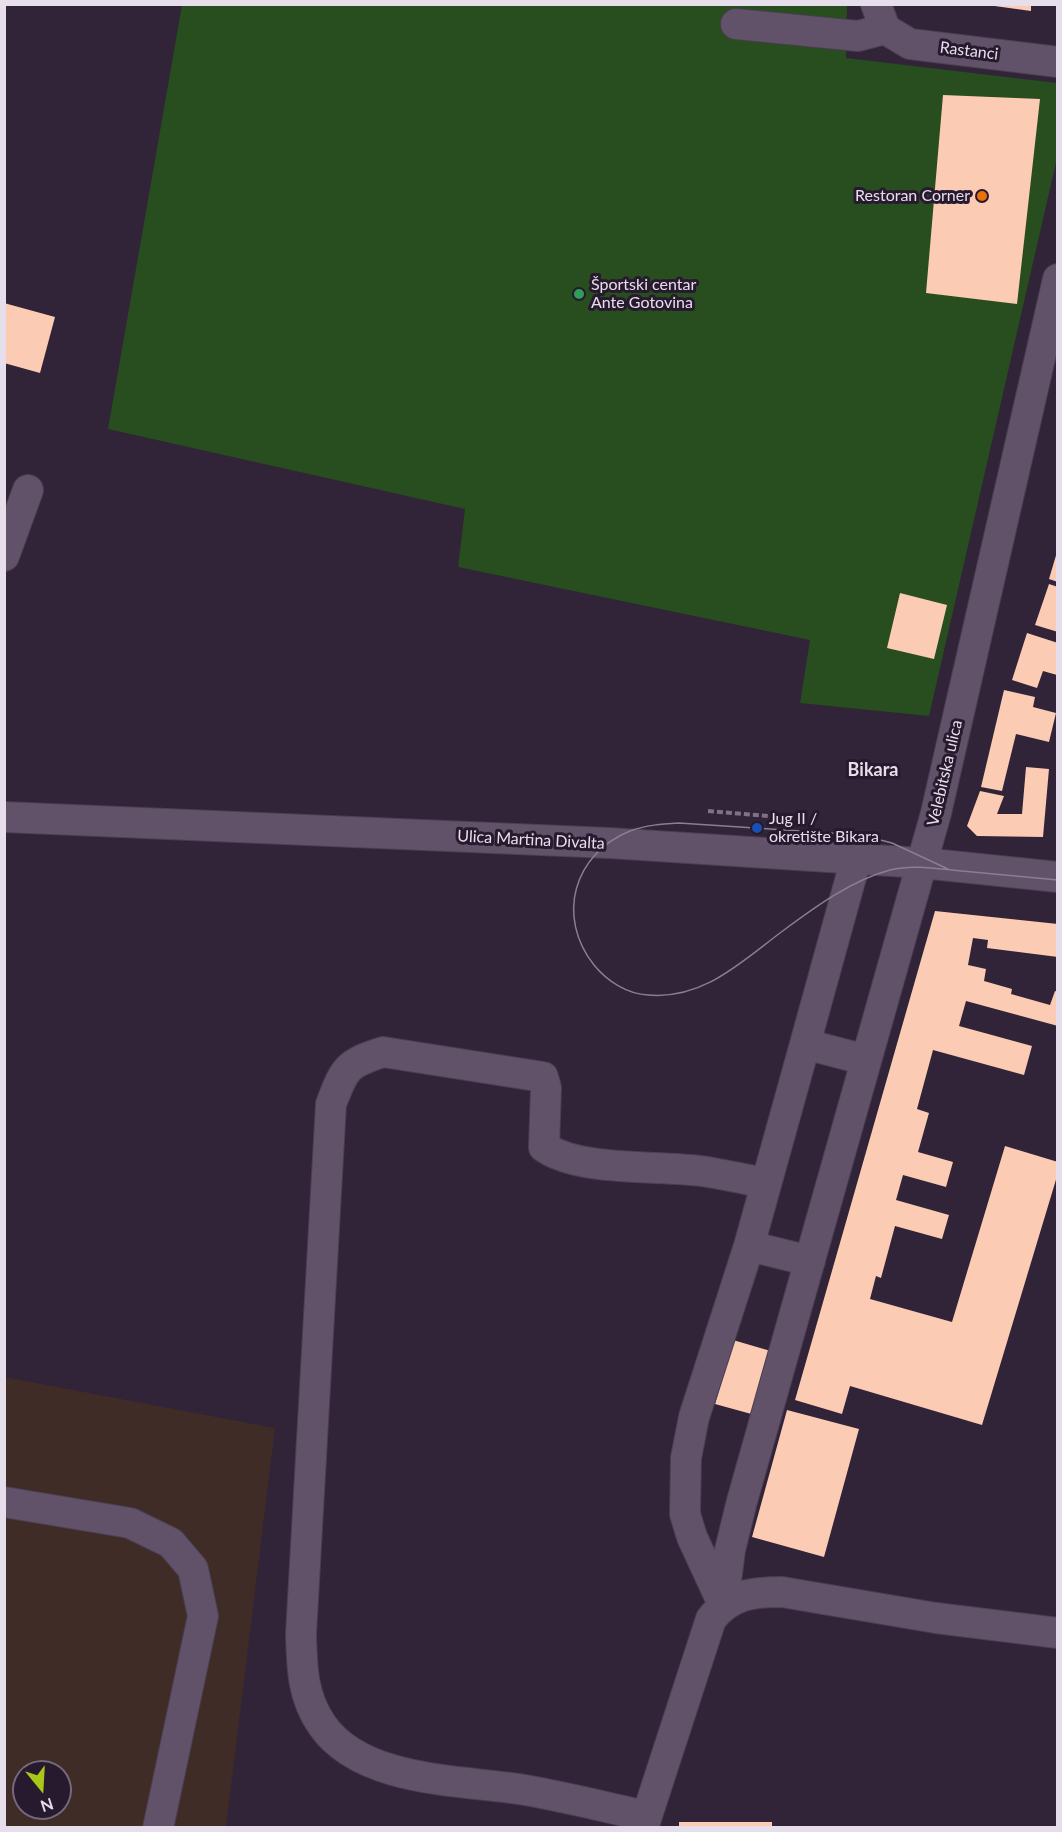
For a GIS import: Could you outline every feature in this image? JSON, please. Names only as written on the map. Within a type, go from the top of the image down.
[{"type":"street","points":[[736,24],[858,36],[880,17]]},
{"type":"street","name":"Rastanci","points":[[880,17],[910,44],[1058,62]]},
{"type":"street","name":"Velebitska ulica","points":[[723,1604],[730,1550],[742,1501],[922,863],[1058,279]]},
{"type":"street","points":[[4,556],[28,490]]},
{"type":"street","name":"Ulica Martina Divalta","points":[[4,817],[609,843],[922,863],[1058,877]]},
{"type":"street","points":[[723,1604],[692,1537],[685,1514],[686,1458],[694,1417],[748,1246],[856,859]]},
{"type":"street","points":[[805,1044],[866,1060]]},
{"type":"street","points":[[765,1183],[700,1171],[621,1167],[554,1154],[544,1147],[546,1088],[543,1077],[383,1052],[360,1060],[344,1072],[331,1104],[301,1634],[303,1683],[323,1726],[354,1754],[397,1773],[525,1790],[644,1822],[711,1619],[723,1604],[760,1592],[782,1592],[936,1618],[1058,1633]]},
{"type":"street","points":[[748,1246],[810,1262]]},
{"type":"street","points":[[4,1502],[130,1523],[171,1542],[193,1569],[203,1616],[158,1827]]},
{"type":"path","points":[[708,811],[792,818]]},
{"type":"shaded area","points":[[4,1377],[275,1428],[226,1827],[5,1827]]},
{"type":"green space","name":"Športski centar Ante Gotovina","points":[[182,5],[847,5],[846,58],[1057,83],[1057,158],[929,716],[800,703],[810,640],[458,567],[465,509],[108,429]]},
{"type":"building","points":[[980,4],[1031,4],[1031,11]]},
{"type":"building","name":"Restoran Corner","points":[[943,95],[1040,99],[1017,304],[926,293]]},
{"type":"building","points":[[4,303],[55,317],[40,373],[4,363]]},
{"type":"building","points":[[1058,552],[1058,582],[1049,579]]},
{"type":"building","points":[[1049,584],[1058,587],[1058,632],[1035,625]]},
{"type":"building","points":[[900,593],[947,605],[934,659],[887,648]]},
{"type":"building","points":[[1027,633],[1058,643],[1057,675],[1043,671],[1037,688],[1012,680]]},
{"type":"building","points":[[1004,690],[1035,697],[1033,707],[1056,713],[1049,742],[1016,734],[1002,791],[981,787]]},
{"type":"building","points":[[1026,767],[1049,769],[1043,837],[977,836],[967,826],[980,791],[1004,796],[997,814],[1022,814]]},
{"type":"building","points":[[935,911],[1058,924],[1058,957],[987,948],[988,940],[973,938],[968,965],[986,969],[984,981],[1012,989],[1011,994],[1050,1005],[1055,991],[1058,992],[1058,1026],[966,1001],[959,1026],[1032,1046],[1024,1075],[933,1050],[917,1109],[929,1113],[918,1152],[953,1162],[946,1187],[903,1175],[896,1200],[949,1215],[942,1239],[895,1226],[881,1278],[876,1276],[870,1299],[952,1322],[1005,1146],[1058,1162],[1058,1173],[982,1425],[850,1386],[842,1414],[795,1400]]},
{"type":"building","points":[[733,1340],[774,1352],[755,1415],[715,1404]]},
{"type":"building","points":[[787,1410],[859,1429],[824,1557],[752,1537]]},
{"type":"building","points":[[679,1822],[772,1822],[772,1828],[679,1828]]},
{"type":"tram line","points":[[948,869],[892,843],[861,835],[679,823],[654,825],[630,831],[611,841],[595,855],[576,889],[574,908],[576,927],[582,946],[594,965],[611,981],[640,994],[668,995],[705,985],[721,976],[834,895],[862,880],[890,870],[908,867],[926,868],[1058,880]]},
{"type":"place","name":"Restoran Corner","points":[[982,196]]},
{"type":"place","name":"Športski centar Ante Gotovina","points":[[579,294]]},
{"type":"place","name":"Jug II / okretište Bikara","points":[[757,828]]},
{"type":"district","name":"Bikara","points":[[873,770]]}]
